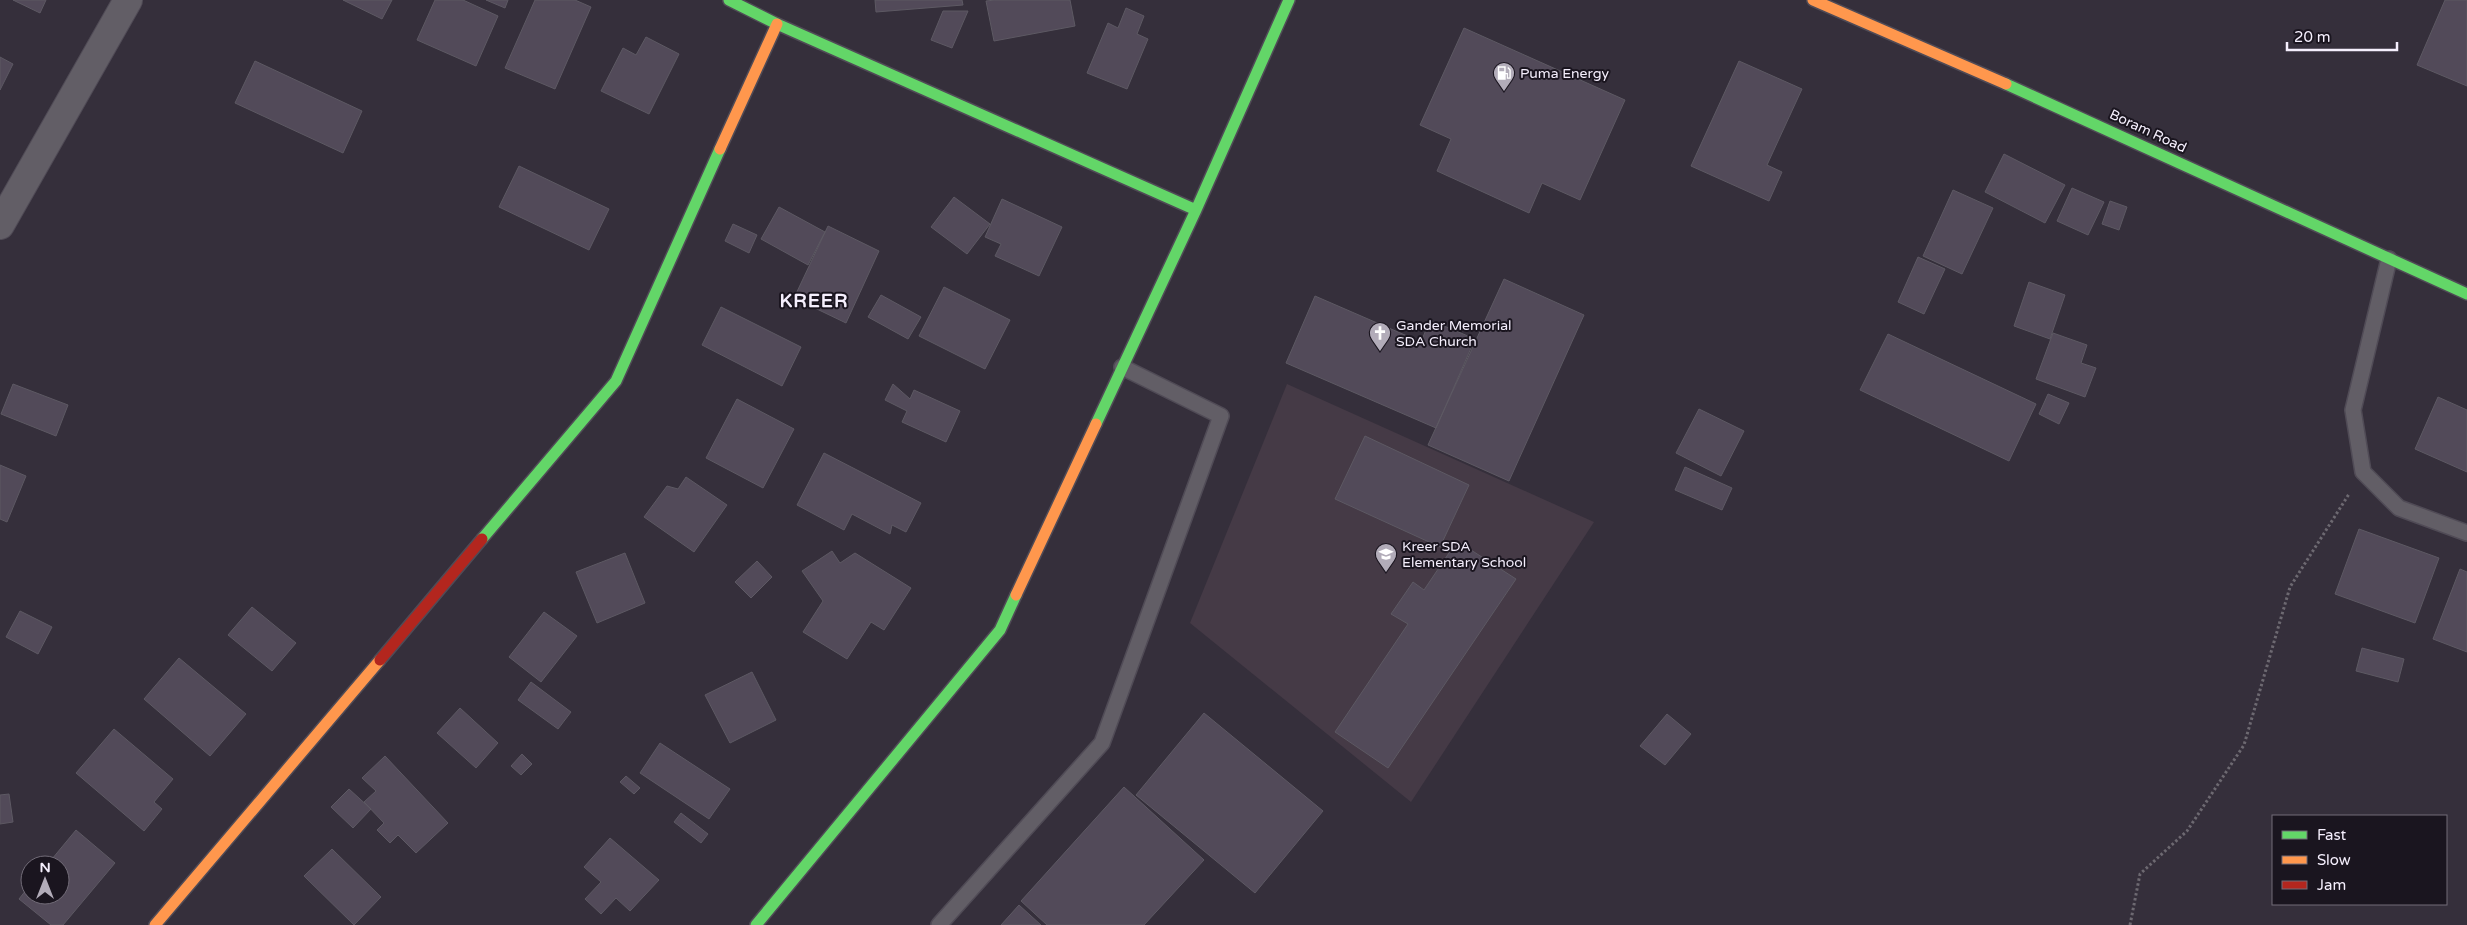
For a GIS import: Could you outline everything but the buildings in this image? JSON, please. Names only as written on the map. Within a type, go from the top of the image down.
[{"type":"street","points":[[0,225],[128,0]]},
{"type":"street","points":[[729,0],[777,24],[1196,210]]},
{"type":"street","points":[[756,925],[1000,630],[1196,210],[1289,0]]},
{"type":"street","name":"Boram Road","points":[[1813,0],[2099,125],[2467,294]]},
{"type":"street","points":[[155,925],[616,381],[777,24]]},
{"type":"lane","points":[[2389,259],[2353,410],[2363,472],[2399,508],[2467,533]]},
{"type":"lane","points":[[939,925],[1102,744],[1221,416],[1122,367]]},
{"type":"path","points":[[2130,925],[2140,874],[2187,831],[2244,745],[2290,586],[2363,472]]},
{"type":"shaded area","name":"Kreer SDA Elementary School","points":[[1287,384],[1594,522],[1411,802],[1190,623]]},
{"type":"traffic: fast","points":[[729,0],[777,24],[1196,210]]},
{"type":"traffic: fast","points":[[1096,424],[1196,210],[1289,0]]},
{"type":"traffic: fast","points":[[2006,84],[2467,294]]},
{"type":"traffic: fast","points":[[482,539],[616,381],[720,149]]},
{"type":"traffic: fast","points":[[756,925],[1000,630],[1016,595]]},
{"type":"traffic: slow","points":[[1813,0],[2006,84]]},
{"type":"traffic: slow","points":[[720,149],[777,24]]},
{"type":"traffic: slow","points":[[1016,595],[1096,424]]},
{"type":"traffic: slow","points":[[155,925],[380,660]]},
{"type":"traffic: jam","points":[[380,660],[482,539]]},
{"type":"place","name":"Puma Energy","points":[[1504,92]]},
{"type":"place","name":"Gander Memorial SDA Church","points":[[1380,352]]},
{"type":"place","name":"Kreer SDA Elementary School","points":[[1386,573]]},
{"type":"district","name":"KREER","points":[[814,301]]}]
